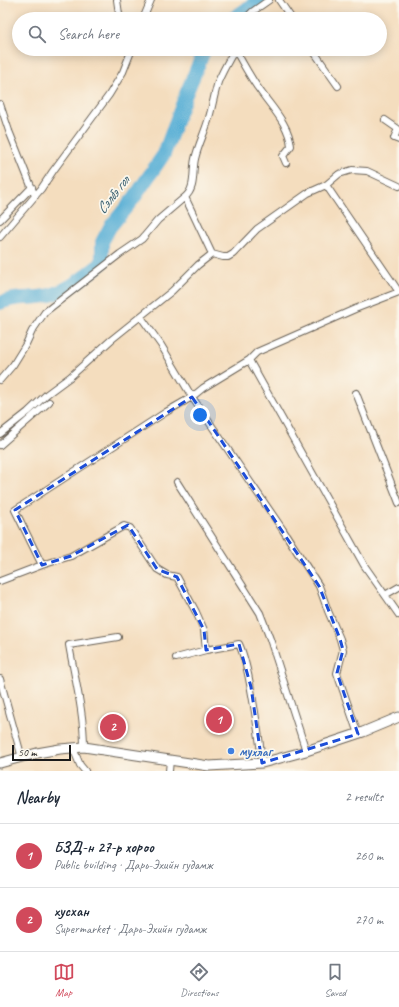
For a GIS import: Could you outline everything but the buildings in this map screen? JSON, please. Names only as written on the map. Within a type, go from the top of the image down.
[{"type":"main road","points":[[0,764],[60,749],[84,747],[209,766],[262,763],[306,751],[358,734],[399,717]]},
{"type":"street","points":[[117,0],[119,12]]},
{"type":"street","points":[[147,12],[151,0]]},
{"type":"street","points":[[252,12],[269,0]]},
{"type":"street","points":[[279,0],[287,12]]},
{"type":"street","points":[[0,237],[36,196],[109,96],[123,72],[129,56]]},
{"type":"street","points":[[0,380],[13,365],[32,331],[45,312],[120,254],[142,240],[158,220],[190,193],[198,147],[208,122],[218,84],[225,65],[231,56]]},
{"type":"street","points":[[239,56],[260,91],[277,113],[290,135],[291,146],[284,156],[286,163]]},
{"type":"street","points":[[317,56],[338,86]]},
{"type":"street","points":[[0,104],[8,131],[36,196]]},
{"type":"street","points":[[385,120],[398,129],[394,138],[399,140]]},
{"type":"street","points":[[185,197],[212,254],[217,257],[228,257],[233,254],[257,229],[308,193],[326,186],[339,174],[352,170],[367,170],[399,186]]},
{"type":"street","points":[[42,565],[15,510],[166,412],[192,397],[203,388],[249,360],[257,352],[355,309],[399,292],[326,186]]},
{"type":"street","points":[[8,228],[0,220],[32,187]]},
{"type":"street","points":[[0,434],[28,412],[47,394],[70,377],[111,340],[172,291],[198,264],[212,254]]},
{"type":"street","points":[[141,317],[161,345],[192,397],[319,586],[343,650],[336,674],[358,734]]},
{"type":"street","points":[[249,360],[364,566],[399,615]]},
{"type":"street","points":[[356,393],[399,503]]},
{"type":"street","points":[[0,445],[49,402]]},
{"type":"street","points":[[177,482],[260,613],[270,639],[306,751]]},
{"type":"street","points":[[0,581],[71,556],[124,526],[130,528],[157,569],[167,575],[177,577],[204,630],[206,650]]},
{"type":"street","points":[[385,595],[399,588]]},
{"type":"street","points":[[84,747],[84,732],[69,645],[118,637]]},
{"type":"street","points":[[176,658],[206,650],[239,644],[243,653],[251,687],[261,744],[262,763]]},
{"type":"street","points":[[0,679],[22,758]]},
{"type":"street","points":[[73,748],[80,765],[86,771]]},
{"type":"street","points":[[169,771],[170,760]]},
{"type":"highlighted area","points":[[192,397],[319,586],[343,650],[337,673],[358,734],[262,763],[251,687],[239,644],[206,650],[204,630],[177,577],[157,569],[128,525],[71,556],[42,565],[15,510]]},
{"type":"waterway","name":"Сэлбэ гол","points":[[242,12],[260,0]]},
{"type":"waterway","name":"Сэлбэ гол","points":[[0,303],[11,299],[40,297],[54,294],[76,283],[102,263],[102,242],[110,227],[134,198],[164,154],[186,94],[202,56]]},
{"type":"place","name":"БЗД-н 27-р хороо","points":[[219,720]]},
{"type":"place","name":"хусхан","points":[[113,727]]},
{"type":"place","name":"мухлаг","points":[[231,751]]}]
